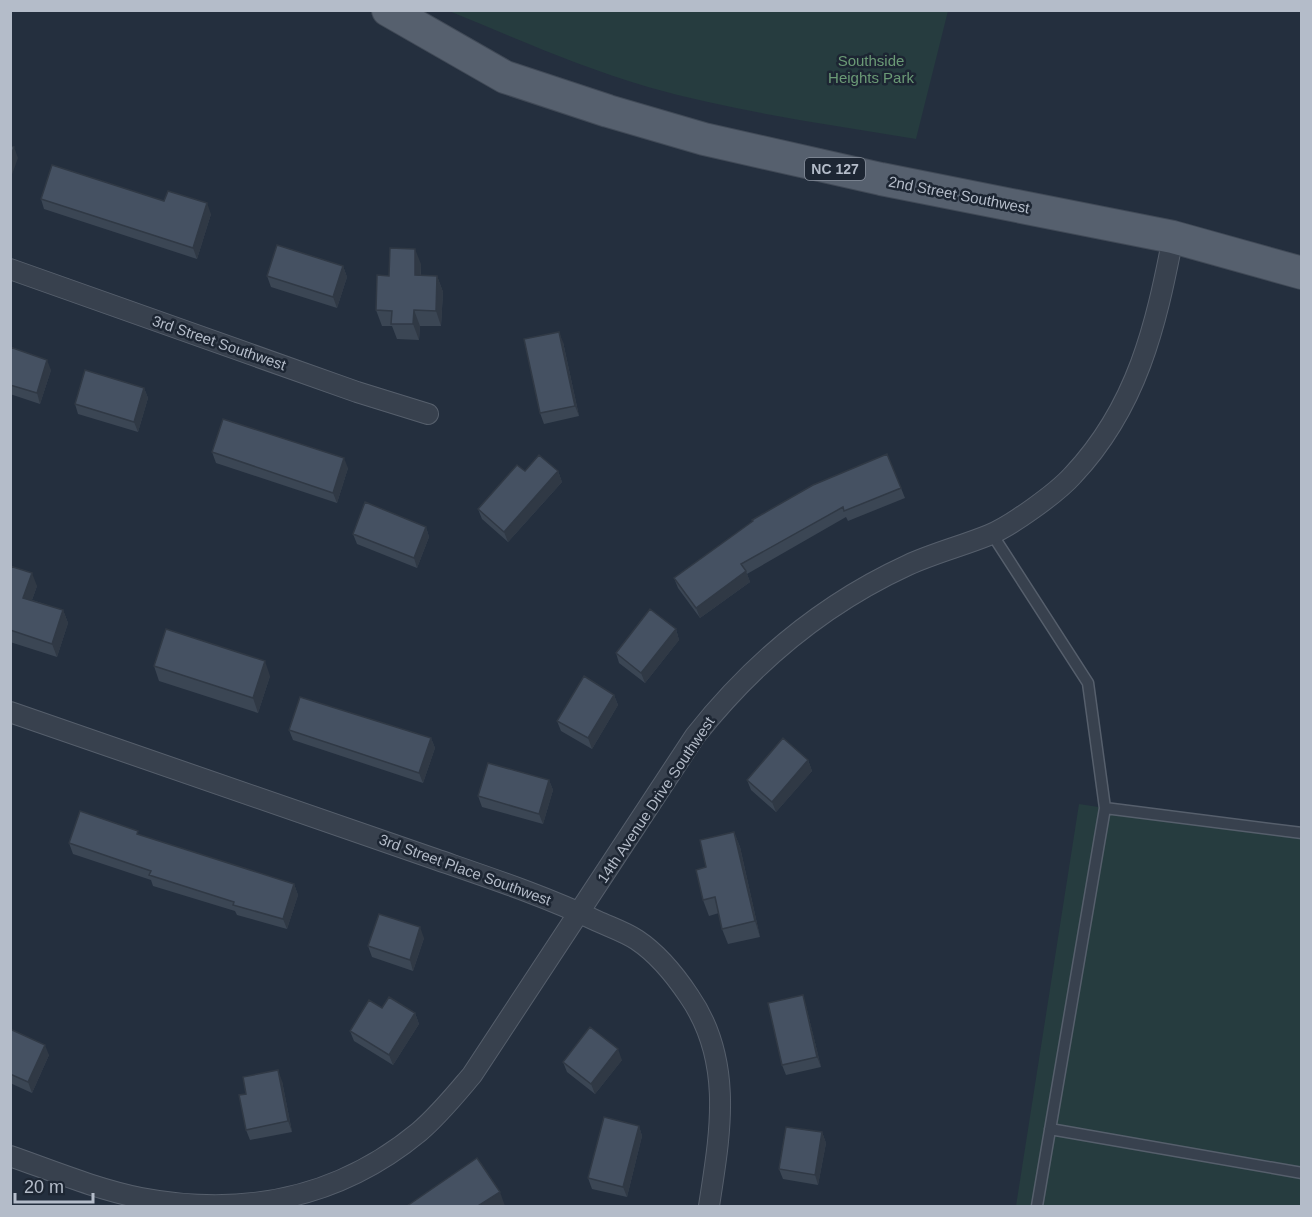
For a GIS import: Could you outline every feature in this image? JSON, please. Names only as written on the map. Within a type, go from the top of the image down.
[{"type":"main road","name":"2nd Street Southwest","points":[[388,10],[505,77],[704,139],[881,180],[1173,237],[1302,273]]},
{"type":"street","name":"14th Avenue Drive Southwest","points":[[10,1156],[102,1188],[140,1198],[186,1204],[246,1205],[293,1197],[335,1183],[370,1166],[418,1132],[447,1106],[472,1076],[695,736],[720,704],[758,666],[811,621],[858,590],[909,564],[992,534],[1042,502],[1072,476],[1118,416],[1138,375],[1148,347],[1162,292],[1173,237]]},
{"type":"street","name":"3rd Street Southwest","points":[[10,268],[324,380],[428,414]]},
{"type":"street","name":"3rd Street Place Southwest","points":[[10,712],[533,893],[636,939],[657,957],[686,991],[702,1019],[712,1047],[719,1077],[721,1106],[720,1136],[709,1206]]},
{"type":"lane","points":[[992,534],[1088,683],[1105,808],[1037,1206]]},
{"type":"lane","points":[[1105,808],[1302,833]]},
{"type":"lane","points":[[1050,1130],[1302,1173]]},
{"type":"green space","name":"Southside Heights Park","points":[[449,11],[948,11],[916,139],[748,110],[648,87],[523,42]]},
{"type":"green space","points":[[1079,804],[1301,838],[1301,1206],[1016,1206]]},
{"type":"building","points":[[10,146],[14,147],[10,158]]},
{"type":"building","points":[[52,165],[164,201],[168,191],[207,203],[193,248],[41,199]]},
{"type":"building","points":[[277,245],[343,266],[333,297],[267,276]]},
{"type":"building","points":[[390,248],[415,249],[415,275],[437,276],[436,311],[414,310],[413,324],[391,324],[392,311],[376,310],[377,275],[389,276]]},
{"type":"building","points":[[559,332],[575,406],[540,413],[524,339]]},
{"type":"building","points":[[10,347],[47,360],[37,393],[10,385]]},
{"type":"building","points":[[85,370],[144,388],[134,422],[75,404]]},
{"type":"building","points":[[223,419],[344,458],[333,493],[212,452]]},
{"type":"building","points":[[887,454],[901,488],[844,511],[843,507],[741,564],[746,571],[696,608],[674,578],[752,520],[813,485]]},
{"type":"building","points":[[539,455],[558,471],[504,532],[478,509],[517,465],[525,471]]},
{"type":"building","points":[[365,502],[426,527],[414,558],[353,534]]},
{"type":"building","points":[[10,566],[32,573],[23,598],[63,610],[52,644],[10,630]]},
{"type":"building","points":[[650,609],[676,629],[641,673],[616,653]]},
{"type":"building","points":[[166,629],[265,661],[253,698],[154,666]]},
{"type":"building","points":[[584,676],[614,695],[588,738],[557,721]]},
{"type":"building","points":[[300,697],[431,738],[419,773],[289,730]]},
{"type":"building","points":[[783,738],[808,760],[772,802],[747,780]]},
{"type":"building","points":[[488,763],[549,780],[539,814],[478,796]]},
{"type":"building","points":[[80,811],[138,831],[137,834],[294,884],[283,919],[233,905],[234,902],[149,875],[151,871],[69,843]]},
{"type":"building","points":[[734,832],[755,921],[722,929],[715,897],[703,900],[696,870],[706,867],[700,840]]},
{"type":"building","points":[[379,914],[420,927],[410,960],[368,946]]},
{"type":"building","points":[[803,995],[817,1057],[782,1065],[768,1003]]},
{"type":"building","points":[[389,997],[415,1013],[389,1055],[350,1031],[369,1000],[382,1008]]},
{"type":"building","points":[[590,1027],[618,1049],[591,1084],[563,1062]]},
{"type":"building","points":[[10,1029],[45,1045],[28,1082],[10,1074]]},
{"type":"building","points":[[278,1070],[288,1121],[246,1130],[239,1095],[246,1094],[243,1077]]},
{"type":"building","points":[[604,1117],[639,1126],[623,1187],[588,1178]]},
{"type":"building","points":[[786,1127],[822,1132],[815,1175],[779,1169]]},
{"type":"building","points":[[477,1158],[500,1192],[478,1206],[407,1206]]}]
